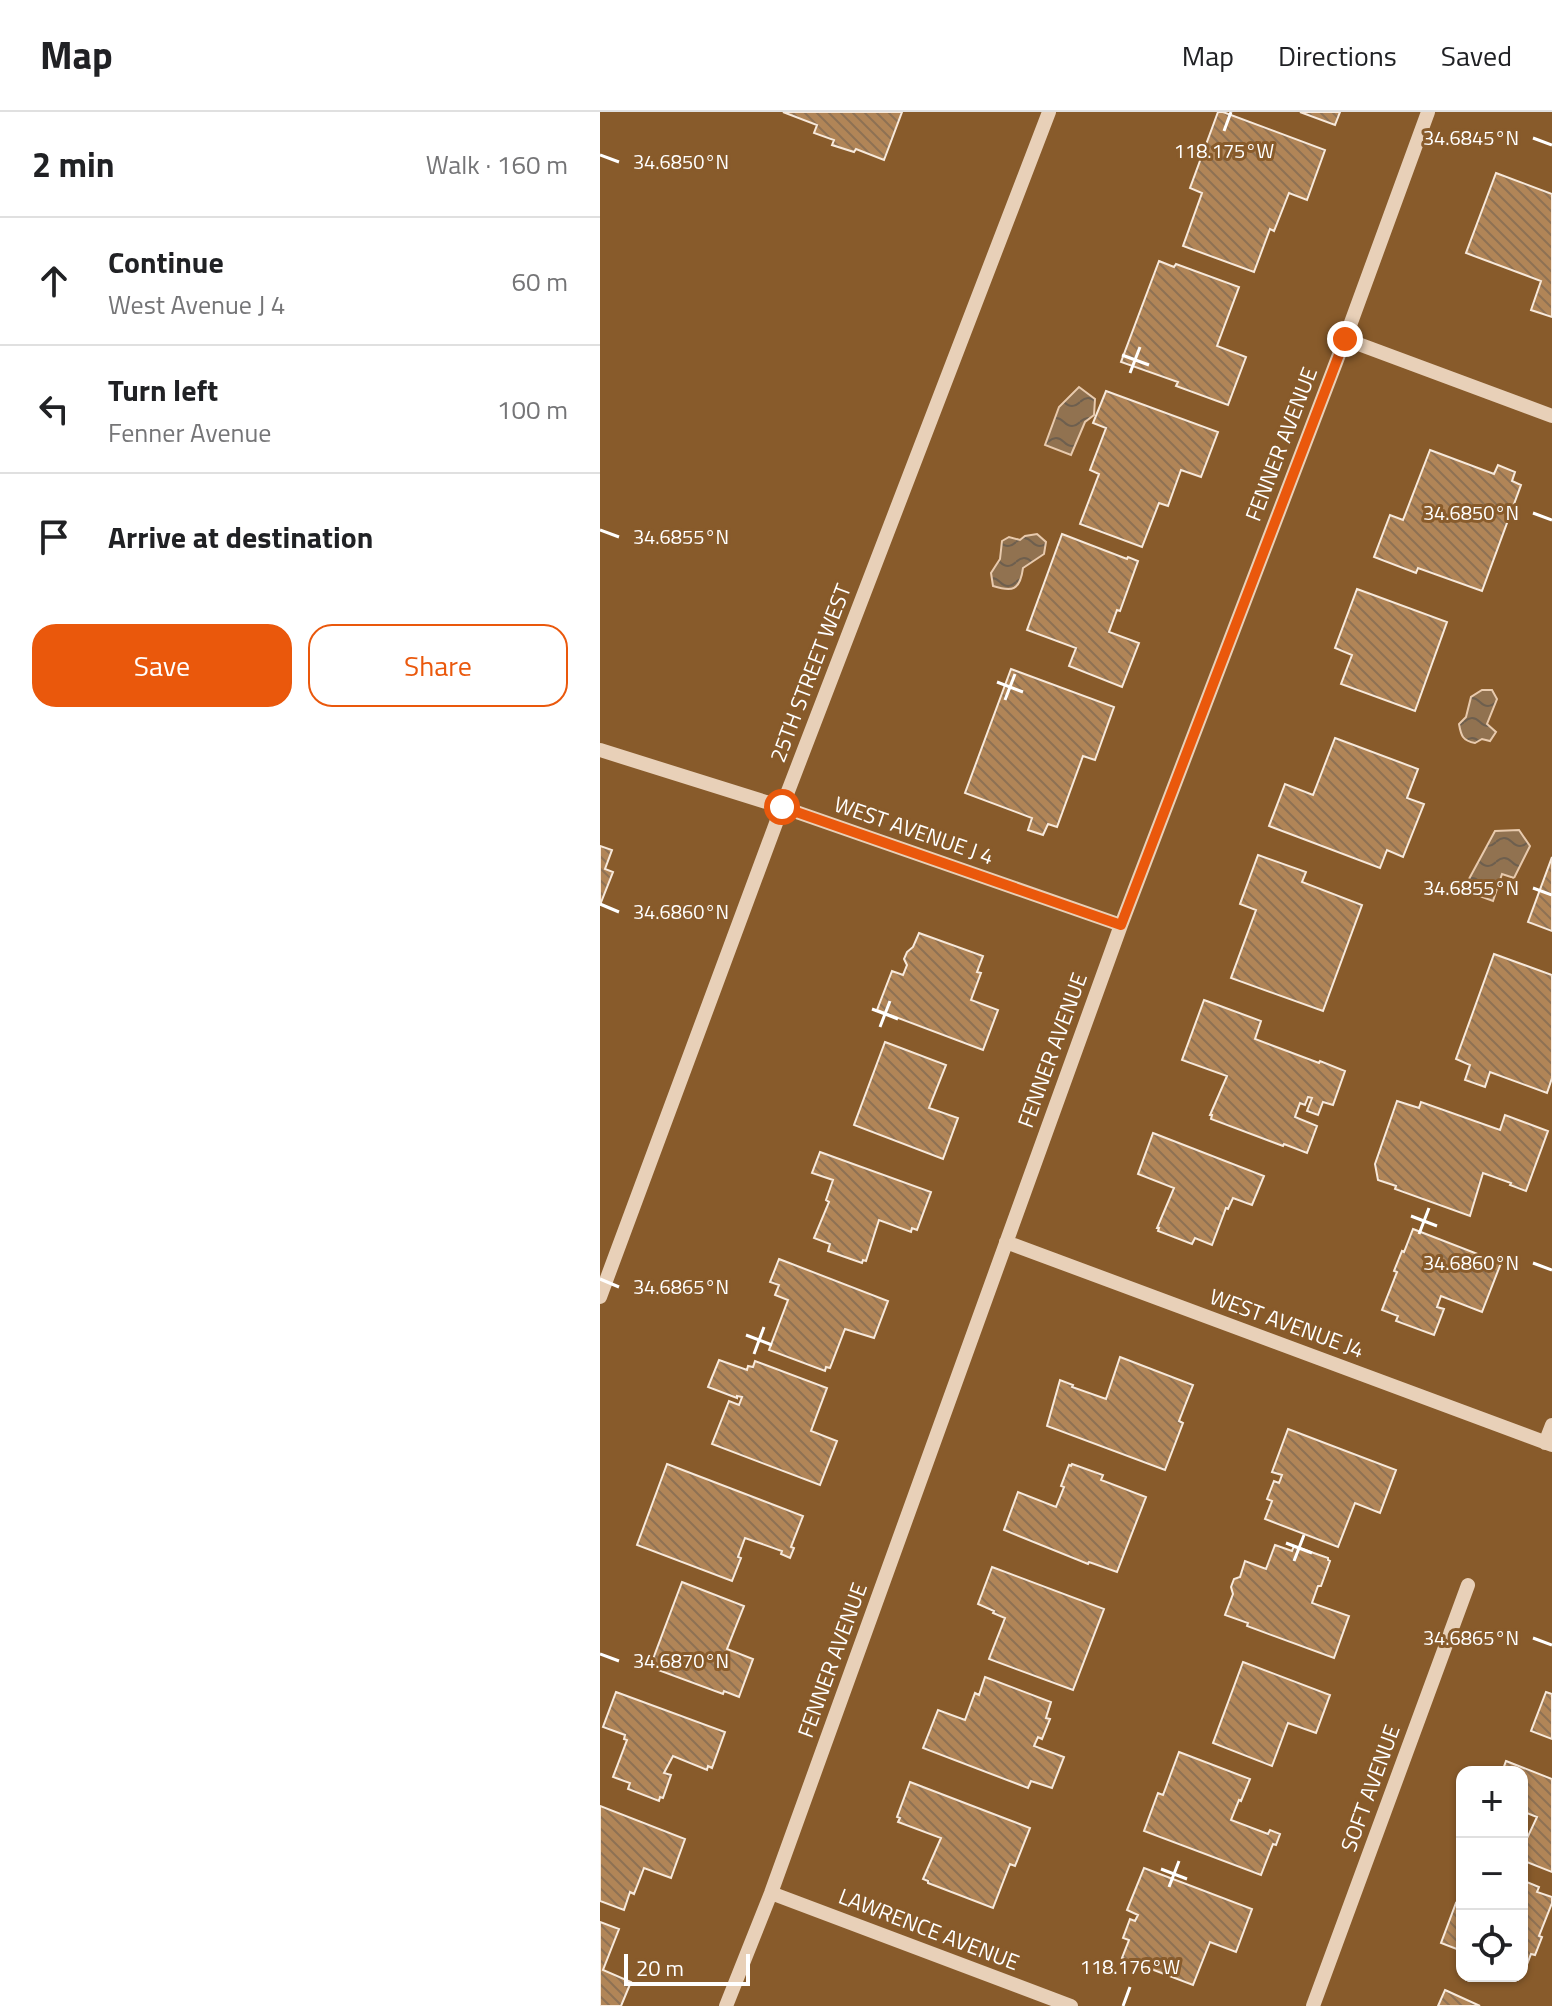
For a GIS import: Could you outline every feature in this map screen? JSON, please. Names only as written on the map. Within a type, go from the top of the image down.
[{"type":"street","name":"25TH STREET WEST","points":[[600,1297],[782,807],[1049,112]]},
{"type":"street","name":"FENNER AVENUE","points":[[726,2006],[771,1893],[1121,925],[1345,339],[1428,112]]},
{"type":"street","points":[[1345,339],[1552,416]]},
{"type":"street","name":"WEST AVENUE J 4","points":[[600,750],[782,807],[1121,925]]},
{"type":"street","name":"WEST AVENUE J4","points":[[1006,1242],[1549,1444]]},
{"type":"street","points":[[1549,1444],[1552,1425]]},
{"type":"street","name":"SOFT AVENUE","points":[[1313,2006],[1468,1585]]},
{"type":"street","name":"LAWRENCE AVENUE","points":[[771,1893],[1071,2006]]},
{"type":"water","points":[[1079,387],[1095,399],[1094,415],[1085,422],[1071,455],[1045,445],[1059,407]]},
{"type":"water","points":[[1037,534],[1046,542],[1044,554],[1023,568],[1020,581],[1014,588],[993,586],[991,573],[1000,559],[1002,541],[1009,537],[1020,540]]},
{"type":"water","points":[[1482,690],[1492,690],[1497,699],[1487,724],[1496,732],[1490,741],[1482,739],[1475,743],[1463,737],[1459,724],[1466,717],[1471,697]]},
{"type":"water","points":[[1519,830],[1530,846],[1514,878],[1502,874],[1493,901],[1463,890],[1495,831]]},
{"type":"building","points":[[783,112],[902,112],[884,160],[856,149],[854,152],[832,145],[834,140],[814,133],[817,125]]},
{"type":"building","points":[[1218,112],[1325,150],[1307,200],[1289,193],[1274,231],[1270,229],[1254,272],[1183,246],[1202,193],[1190,188]]},
{"type":"building","points":[[1300,112],[1340,112],[1335,125]]},
{"type":"building","points":[[1496,173],[1552,194],[1552,317],[1531,310],[1541,281],[1466,253]]},
{"type":"building","points":[[1159,261],[1174,267],[1176,264],[1239,287],[1217,346],[1246,357],[1228,405],[1176,386],[1178,382],[1121,362]]},
{"type":"building","points":[[1106,391],[1218,432],[1201,477],[1181,470],[1168,506],[1159,503],[1142,547],[1080,524],[1099,474],[1090,470],[1106,428],[1093,423]]},
{"type":"building","points":[[1430,450],[1494,474],[1498,465],[1515,472],[1512,481],[1521,485],[1482,591],[1418,568],[1416,573],[1374,557],[1390,515],[1403,520]]},
{"type":"building","points":[[1062,534],[1138,561],[1109,632],[1139,643],[1122,687],[1069,666],[1076,648],[1027,630]]},
{"type":"building","points":[[1357,589],[1447,622],[1415,711],[1341,684],[1352,655],[1335,648]]},
{"type":"building","points":[[1011,669],[1114,707],[1095,760],[1083,756],[1057,827],[1048,824],[1043,835],[1028,830],[1032,818],[965,793]]},
{"type":"building","points":[[1335,738],[1418,769],[1407,798],[1424,804],[1403,857],[1387,850],[1380,868],[1269,826],[1285,784],[1313,795]]},
{"type":"building","points":[[600,846],[612,850],[605,869],[613,872],[600,905]]},
{"type":"building","points":[[1258,855],[1306,872],[1302,882],[1362,905],[1323,1011],[1231,978],[1256,910],[1240,904]]},
{"type":"building","points":[[1552,857],[1552,931],[1528,922]]},
{"type":"building","points":[[919,933],[983,956],[977,972],[981,973],[971,1000],[998,1010],[983,1050],[877,1010],[892,971],[903,975],[907,965],[904,959]]},
{"type":"building","points":[[1494,954],[1552,975],[1552,1078],[1547,1093],[1490,1072],[1485,1087],[1465,1080],[1470,1065],[1456,1059]]},
{"type":"building","points":[[1204,1000],[1261,1021],[1255,1039],[1345,1071],[1333,1105],[1323,1102],[1318,1115],[1307,1111],[1312,1098],[1308,1097],[1305,1105],[1300,1103],[1295,1117],[1317,1126],[1307,1153],[1211,1119],[1227,1076],[1182,1060]]},
{"type":"building","points":[[885,1042],[946,1065],[929,1108],[958,1118],[943,1159],[854,1125]]},
{"type":"building","points":[[1397,1101],[1419,1108],[1421,1102],[1500,1130],[1505,1115],[1548,1131],[1526,1191],[1483,1173],[1470,1216],[1378,1180],[1375,1164]]},
{"type":"building","points":[[1153,1133],[1264,1176],[1252,1205],[1233,1198],[1212,1245],[1195,1238],[1192,1244],[1158,1231],[1174,1188],[1138,1174]]},
{"type":"building","points":[[820,1152],[931,1192],[917,1230],[912,1228],[911,1232],[879,1220],[866,1261],[862,1263],[828,1251],[830,1244],[814,1238],[829,1202],[826,1200],[833,1180],[812,1173]]},
{"type":"building","points":[[1413,1229],[1501,1263],[1482,1312],[1441,1296],[1437,1307],[1444,1309],[1434,1335],[1396,1321],[1398,1316],[1382,1310],[1397,1272],[1394,1271]]},
{"type":"building","points":[[779,1259],[888,1301],[874,1338],[845,1329],[830,1368],[826,1367],[825,1371],[769,1350],[788,1300],[775,1295],[779,1285],[770,1282]]},
{"type":"building","points":[[1120,1357],[1193,1385],[1165,1470],[1047,1426],[1060,1380],[1106,1399]]},
{"type":"building","points":[[719,1360],[747,1370],[748,1366],[753,1367],[755,1361],[827,1388],[811,1431],[837,1441],[820,1485],[712,1444],[729,1401],[739,1405],[742,1397],[708,1387]]},
{"type":"building","points":[[1288,1429],[1396,1470],[1380,1513],[1355,1503],[1338,1547],[1265,1519],[1272,1501],[1267,1499],[1274,1481],[1279,1483],[1282,1475],[1272,1472]]},
{"type":"building","points":[[667,1464],[803,1516],[790,1558],[781,1554],[782,1551],[745,1538],[732,1581],[637,1545]]},
{"type":"building","points":[[1072,1464],[1103,1475],[1101,1480],[1146,1497],[1117,1572],[1088,1564],[1004,1530],[1018,1492],[1056,1507],[1064,1487],[1061,1486]]},
{"type":"building","points":[[1275,1545],[1292,1551],[1294,1546],[1330,1561],[1312,1603],[1349,1616],[1334,1658],[1225,1615],[1233,1594],[1231,1587],[1234,1579],[1240,1577],[1245,1561],[1266,1569]]},
{"type":"building","points":[[992,1567],[1104,1609],[1073,1690],[989,1659],[1005,1618],[978,1604]]},
{"type":"building","points":[[682,1582],[744,1606],[727,1649],[753,1659],[739,1697],[650,1667]]},
{"type":"building","points":[[1243,1662],[1330,1695],[1316,1733],[1288,1723],[1272,1766],[1213,1743]]},
{"type":"building","points":[[985,1677],[1051,1702],[1046,1718],[1050,1719],[1042,1739],[1038,1737],[1034,1746],[1064,1757],[1052,1788],[1031,1781],[1028,1788],[923,1748],[938,1710],[965,1720]]},
{"type":"building","points":[[616,1692],[725,1732],[712,1768],[708,1766],[707,1770],[673,1756],[664,1773],[671,1775],[659,1801],[628,1789],[630,1783],[613,1777],[627,1740],[624,1739],[625,1735],[603,1727]]},
{"type":"building","points":[[1546,1692],[1552,1694],[1552,1739],[1531,1731]]},
{"type":"building","points":[[1179,1752],[1250,1779],[1231,1820],[1268,1834],[1270,1830],[1280,1834],[1261,1875],[1144,1831],[1158,1793],[1163,1795]]},
{"type":"building","points":[[1528,1770],[1552,1779],[1552,1872],[1528,1862],[1528,1836],[1537,1817],[1528,1813]]},
{"type":"building","points":[[910,1782],[1030,1828],[1015,1866],[1010,1864],[993,1908],[923,1879],[941,1838],[898,1822]]},
{"type":"building","points":[[600,1806],[685,1839],[671,1878],[644,1868],[624,1910],[600,1901]]},
{"type":"building","points":[[1144,1868],[1252,1909],[1236,1952],[1210,1942],[1193,1985],[1122,1958],[1129,1940],[1123,1938],[1130,1919],[1135,1921],[1138,1915],[1127,1910]]},
{"type":"building","points":[[1528,1882],[1539,1887],[1537,1892],[1552,1897],[1539,1936],[1542,1937],[1535,1955],[1531,1954],[1528,1962]]},
{"type":"building","points":[[1456,1903],[1456,1949],[1441,1943]]},
{"type":"building","points":[[600,1922],[619,1929],[603,1970],[631,1982],[621,2006],[600,2006]]},
{"type":"building","points":[[1445,1990],[1480,2006],[1438,2006]]},
{"type":"route","points":[[782,807],[1121,925],[1345,339]]}]
